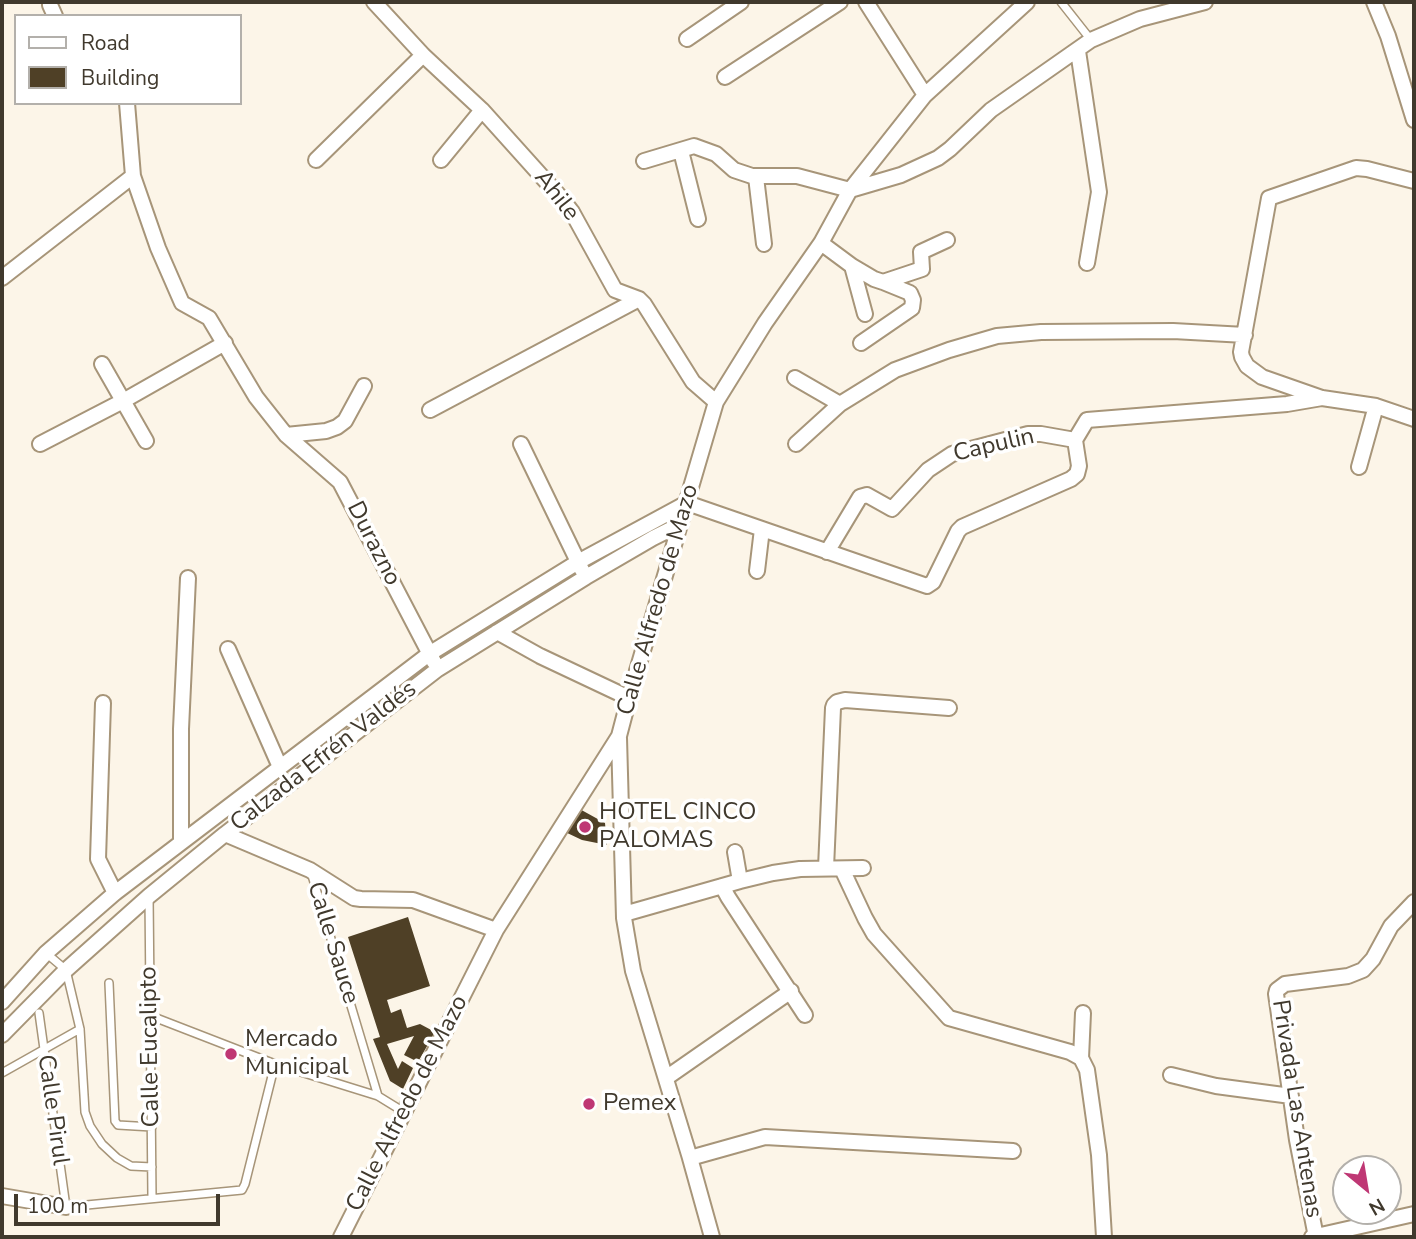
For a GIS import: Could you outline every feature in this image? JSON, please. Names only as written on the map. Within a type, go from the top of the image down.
[{"type":"street","name":"Ahile","points":[[374,2],[423,55],[482,110],[567,205],[615,290],[639,299],[644,304],[693,382],[716,402]]},
{"type":"street","points":[[687,39],[740,2]]},
{"type":"street","points":[[725,77],[840,2]]},
{"type":"street","points":[[866,2],[925,95]]},
{"type":"street","name":"Calle Alfredo de Mazo","points":[[341,1237],[496,930],[619,736],[716,402],[765,323],[821,243],[850,190],[925,95],[1027,2]]},
{"type":"street","points":[[644,161],[694,146],[716,154],[734,170],[755,177],[797,176],[850,190],[901,176],[938,158],[991,110],[1091,40],[1140,19],[1205,2]]},
{"type":"street","points":[[1374,2],[1388,36],[1414,120]]},
{"type":"street","points":[[1078,51],[1099,192],[1087,263]]},
{"type":"street","points":[[316,160],[423,55]]},
{"type":"street","name":"Durazno","points":[[127,105],[133,176],[182,304],[208,317],[248,386],[286,435],[340,482],[438,669]]},
{"type":"street","points":[[441,160],[482,110]]},
{"type":"street","points":[[681,151],[698,219]]},
{"type":"street","points":[[1414,181],[1356,168],[1269,198],[1241,352],[1247,366],[1256,374],[1322,398],[1376,406],[1414,419]]},
{"type":"street","points":[[2,278],[133,176]]},
{"type":"street","points":[[755,177],[764,244]]},
{"type":"street","points":[[883,282],[922,270],[920,253],[947,240]]},
{"type":"street","points":[[821,243],[866,275],[909,293],[913,300],[912,308],[861,343]]},
{"type":"street","points":[[852,266],[866,314]]},
{"type":"street","points":[[430,410],[639,299]]},
{"type":"street","points":[[796,444],[840,404],[895,370],[997,336],[1041,332],[1173,331],[1245,335]]},
{"type":"street","points":[[40,444],[225,343]]},
{"type":"street","points":[[102,363],[146,441]]},
{"type":"street","points":[[795,378],[840,404]]},
{"type":"street","points":[[286,435],[326,431],[337,427],[345,421],[364,386]]},
{"type":"street","points":[[687,503],[930,586],[962,527],[1077,474],[1079,466],[1075,440],[1084,422],[1092,418],[1287,404],[1322,398]]},
{"type":"street","points":[[1359,467],[1376,406]]},
{"type":"street","name":"Capulin","points":[[827,552],[860,497],[867,495],[892,509],[936,463],[952,454],[1028,434],[1075,440]]},
{"type":"street","points":[[521,444],[586,577]]},
{"type":"street","name":"Calzada Efrén Valdés","points":[[2,1002],[46,953],[115,893],[429,654],[578,562],[687,503]]},
{"type":"street","name":"Calzada Efrén Valdés","points":[[2,1035],[66,970],[149,896],[438,669],[586,577],[681,524]]},
{"type":"street","points":[[757,571],[762,529]]},
{"type":"street","points":[[181,842],[181,729],[188,578]]},
{"type":"street","points":[[497,632],[540,656],[629,698]]},
{"type":"street","points":[[228,649],[280,768]]},
{"type":"street","points":[[826,868],[833,708],[837,702],[845,700],[949,708]]},
{"type":"street","points":[[103,703],[98,859],[115,893]]},
{"type":"street","points":[[619,736],[624,914],[635,978],[712,1237]]},
{"type":"street","points":[[314,742],[326,756]]},
{"type":"street","points":[[225,834],[310,870],[358,899],[413,900],[496,930]]},
{"type":"street","points":[[735,852],[740,881]]},
{"type":"street","points":[[624,914],[773,873],[800,869],[863,868]]},
{"type":"street","points":[[842,869],[874,934],[949,1018],[1070,1052],[1081,1058]]},
{"type":"street","points":[[722,886],[805,1014]]},
{"type":"street","name":"Privada Las Antenas","points":[[1314,1237],[1276,993],[1278,988],[1285,984],[1348,976],[1363,970],[1373,959],[1391,926],[1414,902]]},
{"type":"street","points":[[666,1078],[791,991]]},
{"type":"street","points":[[1083,1013],[1081,1058],[1087,1070],[1098,1155],[1104,1237]]},
{"type":"street","points":[[1171,1075],[1216,1086],[1291,1096]]},
{"type":"street","points":[[690,1158],[765,1137],[1013,1151]]},
{"type":"street","points":[[2,1196],[66,1207]]},
{"type":"street","points":[[1314,1237],[1414,1214]]},
{"type":"lane","points":[[1061,2],[1091,40]]},
{"type":"lane","name":"Calle Sauce","points":[[310,870],[378,1096]]},
{"type":"lane","name":"Calle Eucalipto","points":[[149,896],[152,1197]]},
{"type":"lane","points":[[46,953],[66,970],[80,1029],[83,1095],[90,1126],[102,1144],[117,1158],[131,1166],[152,1167]]},
{"type":"lane","points":[[109,983],[115,1121],[118,1125],[152,1127]]},
{"type":"lane","name":"Calle Pirul","points":[[38,1013],[66,1207]]},
{"type":"lane","points":[[151,1016],[275,1064],[378,1096],[404,1112]]},
{"type":"lane","points":[[2,1073],[80,1029]]},
{"type":"lane","points":[[66,1207],[242,1190],[275,1064]]},
{"type":"building","name":"HOTEL CINCO PALOMAS","points":[[576,807],[605,823],[607,845],[582,840],[563,831]]},
{"type":"building","points":[[408,917],[430,986],[387,1000],[391,1013],[401,1009],[407,1028],[420,1024],[435,1032],[418,1062],[404,1055],[414,1036],[387,1044],[398,1069],[402,1061],[413,1068],[403,1089],[390,1081],[373,1039],[380,1037],[348,937]]},
{"type":"place","name":"HOTEL CINCO PALOMAS","points":[[585,827]]},
{"type":"place","name":"Mercado Municipal","points":[[231,1054]]},
{"type":"place","name":"Pemex","points":[[589,1104]]}]
